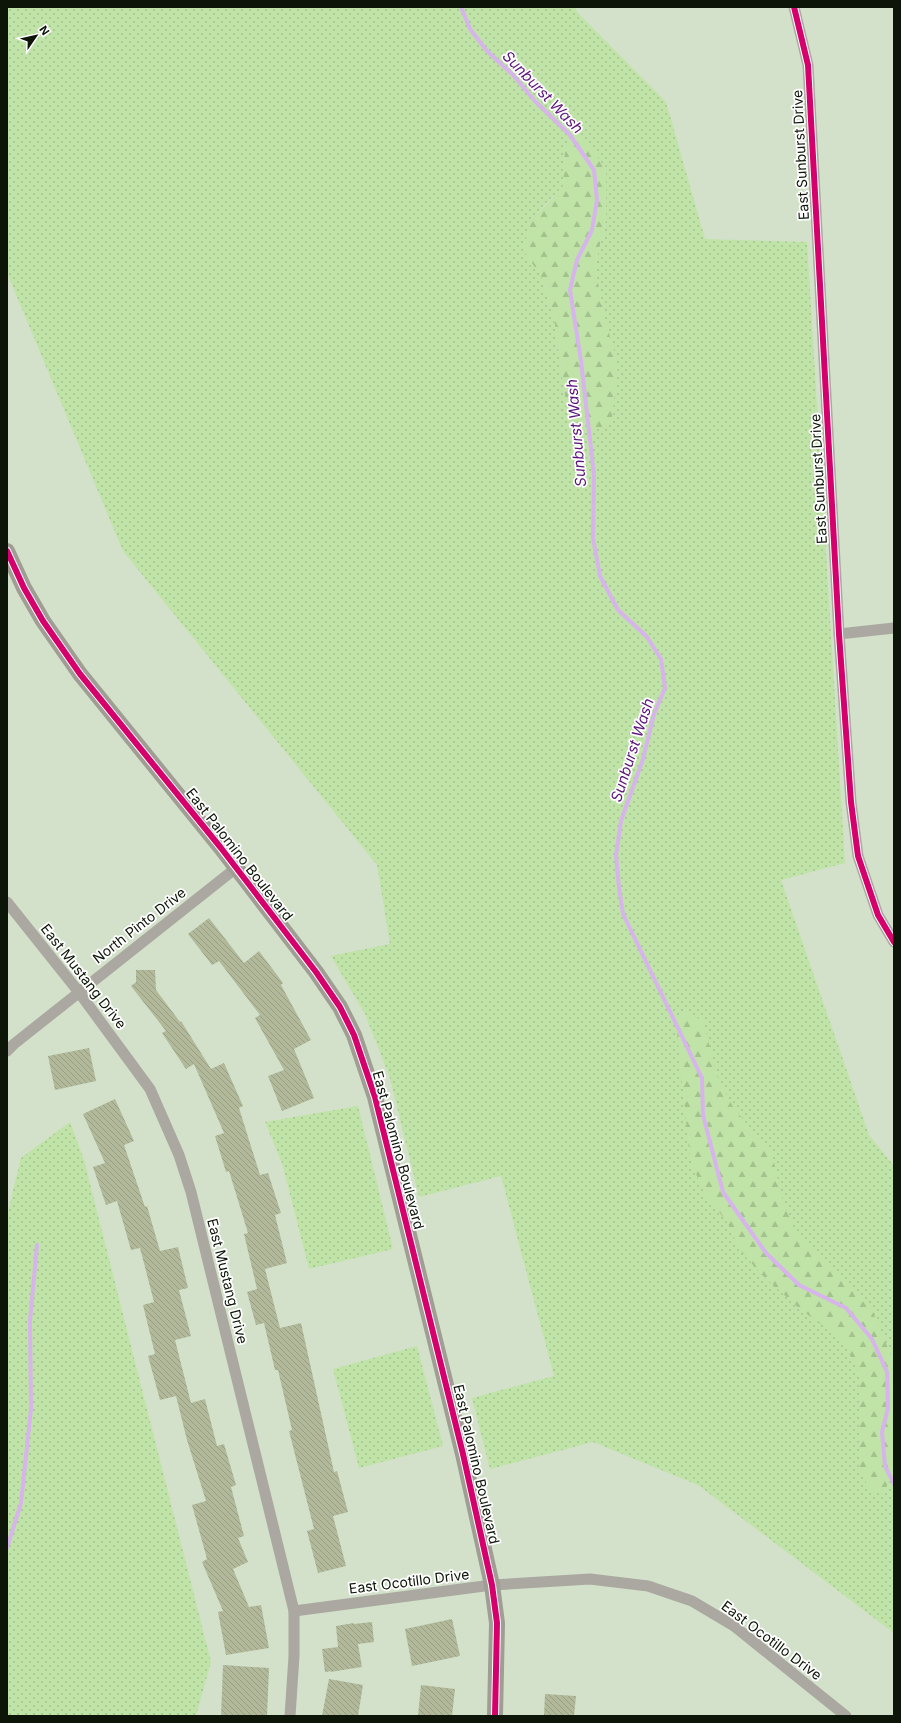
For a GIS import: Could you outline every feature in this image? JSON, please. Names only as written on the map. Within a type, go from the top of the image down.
[{"type":"street","name":"East Sunburst Drive","points":[[794,7],[808,65],[839,634],[852,802],[858,856],[878,915],[894,942]]},
{"type":"street","name":"East Palomino Boulevard","points":[[7,551],[24,588],[43,621],[80,674],[236,868],[316,972],[340,1007],[354,1035],[375,1096],[461,1447],[492,1585],[497,1623],[495,1716]]},
{"type":"street","points":[[839,634],[894,628]]},
{"type":"street","name":"North Pinto Drive","points":[[7,1052],[14,1044],[78,992],[236,868]]},
{"type":"street","name":"East Mustang Drive","points":[[7,902],[78,992],[150,1089],[179,1154],[191,1192],[294,1611],[294,1656],[290,1716]]},
{"type":"street","name":"East Ocotillo Drive","points":[[294,1611],[492,1585],[590,1579],[648,1586],[692,1601],[734,1626],[846,1716]]},
{"type":"green space","points":[[7,7],[575,7],[578,13],[666,102],[705,239],[807,242],[845,863],[781,880],[869,1135],[894,1166],[894,1633],[698,1485],[593,1442],[490,1469],[472,1398],[554,1376],[501,1176],[419,1197],[390,1078],[365,1014],[331,956],[390,944],[377,865],[123,551],[7,273]],"holes":[[[565,148],[606,219],[595,267],[604,315],[566,403],[555,324],[542,278],[529,221],[563,186]]]},
{"type":"green space","points":[[578,135],[590,145],[606,170],[606,219],[595,267],[604,315],[618,365],[612,418],[603,430],[577,423],[566,403],[555,324],[542,278],[524,251],[529,221],[563,186],[565,147]]},
{"type":"green space","points":[[686,1012],[703,1021],[717,1075],[733,1107],[772,1154],[783,1201],[793,1226],[873,1312],[894,1363],[894,1475],[880,1494],[869,1489],[859,1466],[859,1373],[841,1338],[801,1310],[762,1275],[739,1249],[727,1222],[704,1193],[690,1159],[676,1023]]},
{"type":"green space","points":[[358,1106],[393,1249],[309,1269],[282,1163],[265,1122]]},
{"type":"green space","points":[[70,1122],[84,1160],[211,1662],[196,1716],[7,1716],[7,1216],[21,1158]]},
{"type":"green space","points":[[417,1346],[443,1446],[359,1468],[333,1369]]},
{"type":"building","points":[[209,918],[244,963],[259,951],[283,983],[281,985],[311,1040],[294,1049],[314,1098],[282,1111],[268,1076],[284,1070],[255,1018],[260,1015],[219,961],[212,965],[188,934]]},
{"type":"building","points":[[136,970],[155,970],[156,990],[180,1022],[181,1021],[211,1069],[224,1063],[243,1106],[239,1108],[260,1175],[268,1173],[281,1213],[275,1215],[287,1263],[265,1269],[280,1328],[301,1323],[334,1472],[337,1471],[348,1512],[333,1516],[346,1566],[318,1573],[307,1531],[314,1529],[289,1431],[292,1430],[278,1370],[275,1370],[264,1323],[256,1325],[247,1292],[257,1289],[244,1234],[248,1233],[229,1171],[226,1172],[215,1136],[224,1133],[194,1064],[186,1069],[162,1033],[166,1031],[131,986],[136,982]]},
{"type":"building","points":[[89,1048],[96,1081],[55,1090],[48,1056]]},
{"type":"building","points":[[115,1099],[134,1141],[124,1145],[145,1207],[147,1206],[160,1251],[178,1247],[188,1288],[179,1290],[191,1336],[175,1340],[191,1403],[205,1399],[217,1446],[224,1444],[236,1485],[231,1487],[244,1536],[238,1538],[248,1562],[233,1569],[249,1607],[261,1605],[269,1648],[226,1655],[218,1612],[223,1611],[202,1562],[207,1559],[192,1505],[206,1501],[187,1440],[176,1396],[160,1400],[148,1356],[155,1354],[143,1305],[154,1302],[140,1248],[131,1250],[117,1201],[106,1205],[93,1167],[105,1163],[83,1114]]},
{"type":"building","points":[[452,1619],[460,1656],[412,1666],[405,1629]]},
{"type":"building","points":[[372,1622],[374,1642],[358,1644],[362,1667],[325,1672],[322,1649],[338,1647],[336,1626]]},
{"type":"building","points":[[223,1665],[269,1668],[267,1716],[221,1716]]},
{"type":"building","points":[[329,1679],[363,1685],[358,1716],[322,1716]]},
{"type":"building","points":[[421,1685],[455,1689],[452,1716],[418,1716]]},
{"type":"building","points":[[545,1694],[576,1696],[574,1716],[544,1716]]},
{"type":"waterway","name":"Sunburst Wash","points":[[461,7],[470,29],[487,51],[513,75],[535,101],[570,135],[594,170],[597,200],[592,230],[577,260],[570,290],[581,361],[594,475],[593,538],[600,576],[618,610],[647,637],[661,659],[665,688],[654,714],[643,759],[621,821],[616,855],[623,914],[702,1078],[703,1115],[723,1192],[766,1253],[799,1285],[846,1308],[872,1339],[887,1372],[888,1408],[882,1432],[885,1466],[894,1484]]},
{"type":"waterway","points":[[7,1548],[21,1503],[31,1409],[30,1321],[37,1245]]},
{"type":"cycle path","points":[[794,7],[808,65],[839,634],[851,802],[858,856],[878,915],[894,942]]},
{"type":"cycle path","points":[[7,551],[24,588],[43,621],[80,674],[221,848],[316,972],[340,1007],[354,1035],[375,1097],[463,1454],[492,1585],[497,1623],[495,1716]]}]
